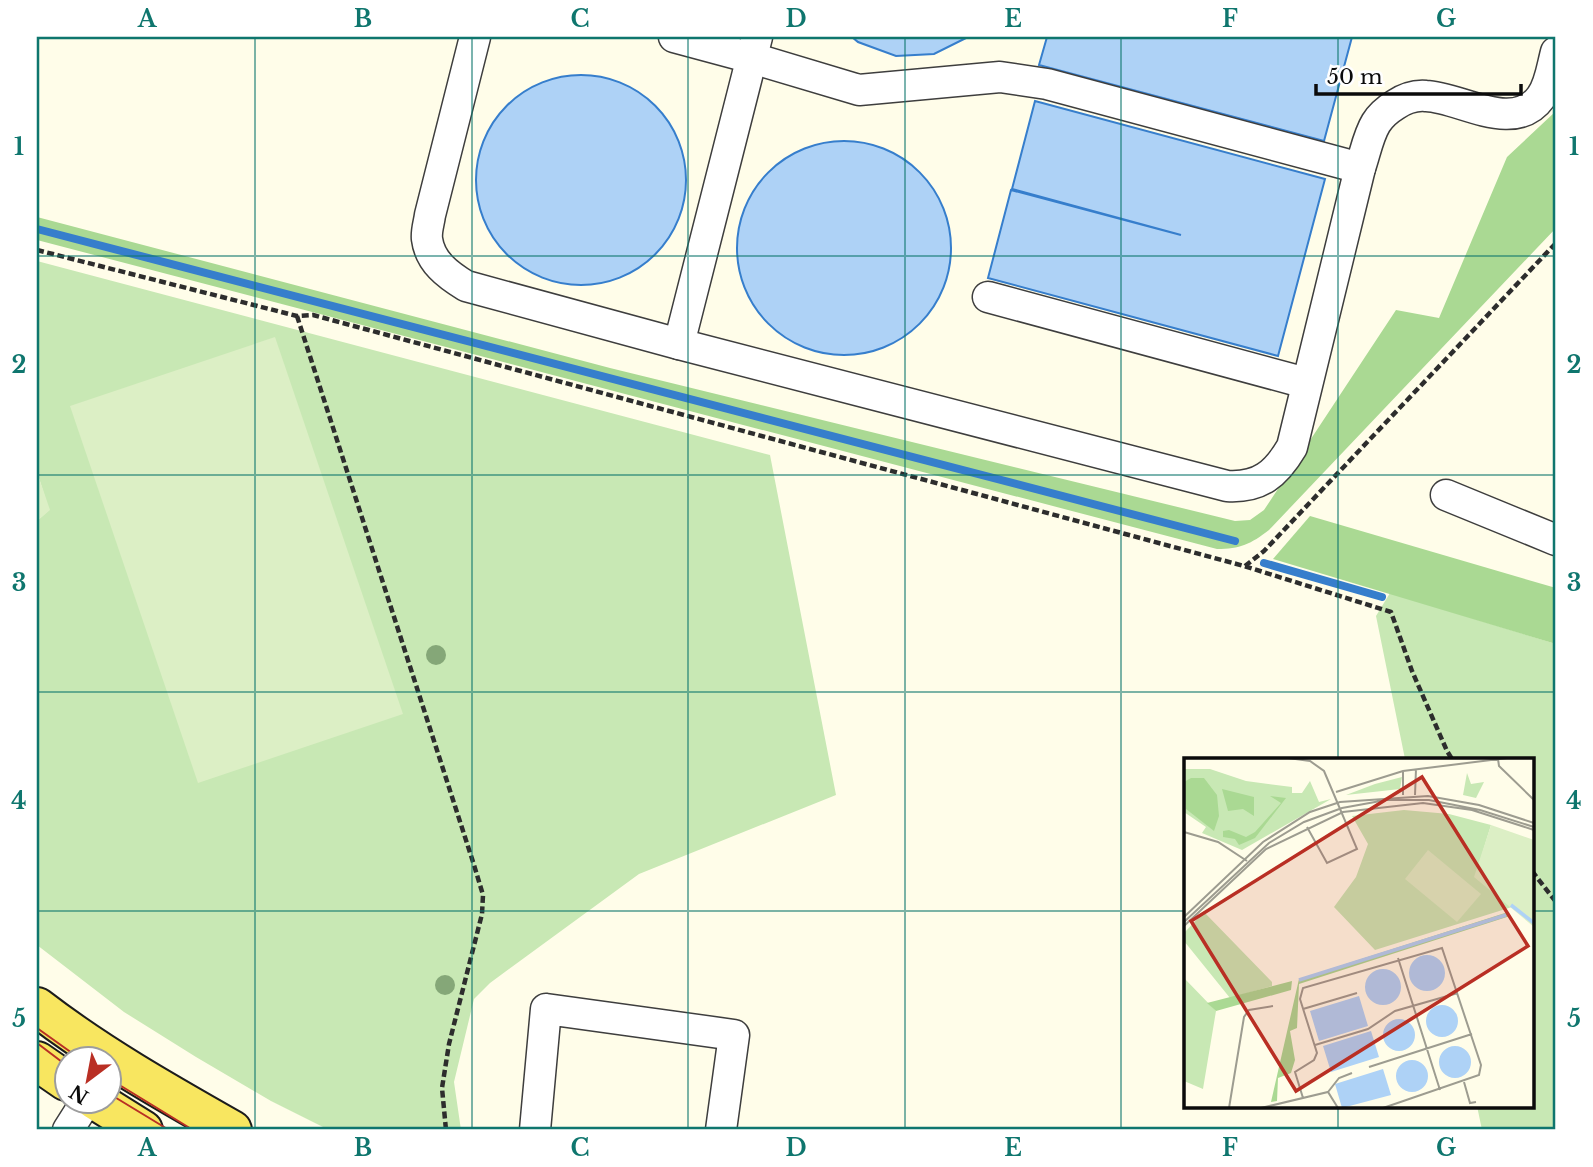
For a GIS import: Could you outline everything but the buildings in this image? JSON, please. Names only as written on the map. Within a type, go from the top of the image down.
[{"type":"main road","points":[[37,1007],[73,1035],[232,1130]]},
{"type":"main road","points":[[37,1061],[52,1071]]},
{"type":"main road","points":[[117,1114],[143,1130]]},
{"type":"lane","points":[[475,37],[430,215],[427,238],[432,257],[448,275],[467,286],[679,344],[1227,486],[1258,482],[1272,474],[1292,447],[1360,168],[1375,124],[1385,112],[1412,97],[1426,96],[1496,113],[1514,114],[1528,109],[1540,100],[1546,88],[1556,52]]},
{"type":"lane","points":[[674,37],[755,47],[859,90],[1000,77],[1047,83],[1360,168]]},
{"type":"lane","points":[[679,344],[755,47]]},
{"type":"lane","points":[[988,297],[1306,383]]},
{"type":"lane","points":[[1446,495],[1556,540]]},
{"type":"lane","points":[[535,1130],[546,1009],[734,1035],[721,1130]]},
{"type":"lane","points":[[68,1130],[78,1114]]},
{"type":"path","points":[[1244,566],[1264,551],[1556,243]]},
{"type":"path","points":[[37,250],[297,316],[327,319],[1244,566],[1391,612],[1412,671],[1451,758]]},
{"type":"path","points":[[297,316],[483,895],[482,914],[443,1077],[446,1130]]},
{"type":"path","points":[[1534,874],[1556,902]]},
{"type":"green space","points":[[1556,111],[1556,228],[1269,530],[1245,545],[1225,549],[37,240],[37,217],[610,368],[1235,521],[1250,520],[1264,510],[1396,310],[1439,318],[1507,157]]},
{"type":"green space","points":[[37,261],[770,455],[836,795],[639,874],[490,983],[474,999],[454,1082],[461,1130],[329,1130],[271,1101],[124,1012],[37,945],[37,521],[49,510],[37,472]]},
{"type":"green space","points":[[275,337],[403,714],[198,783],[70,406]]},
{"type":"green space","points":[[37,472],[50,510],[37,521]]},
{"type":"green space","points":[[1310,516],[1556,588],[1556,644],[1273,559]]},
{"type":"green space","points":[[1390,593],[1556,644],[1556,1130],[1482,1130],[1477,1108],[1534,1108],[1534,758],[1405,758],[1376,616]]},
{"type":"water","points":[[852,37],[968,37],[934,54],[896,56],[858,42]]},
{"type":"water","points":[[1047,37],[1352,37],[1324,141],[1039,65]]},
{"type":"water","points":[[581,75],[621,83],[655,106],[678,140],[686,180],[678,220],[655,254],[621,277],[581,285],[541,277],[507,254],[484,220],[476,180],[484,140],[507,106],[541,83]]},
{"type":"water","points":[[1035,101],[1325,179],[1278,356],[988,278],[1011,190],[1181,235],[1012,189]]},
{"type":"water","points":[[844,141],[885,149],[920,172],[943,207],[951,248],[943,289],[920,324],[885,347],[844,355],[803,347],[768,324],[745,289],[737,248],[745,207],[768,172],[803,149]]},
{"type":"waterway","points":[[37,229],[1235,541]]},
{"type":"waterway","points":[[1264,563],[1382,597]]},
{"type":"tram line","points":[[37,1028],[59,1044]]},
{"type":"tram line","points":[[37,1043],[52,1054]]},
{"type":"tram line","points":[[122,1087],[193,1130]]},
{"type":"tram line","points":[[122,1101],[169,1130]]}]
